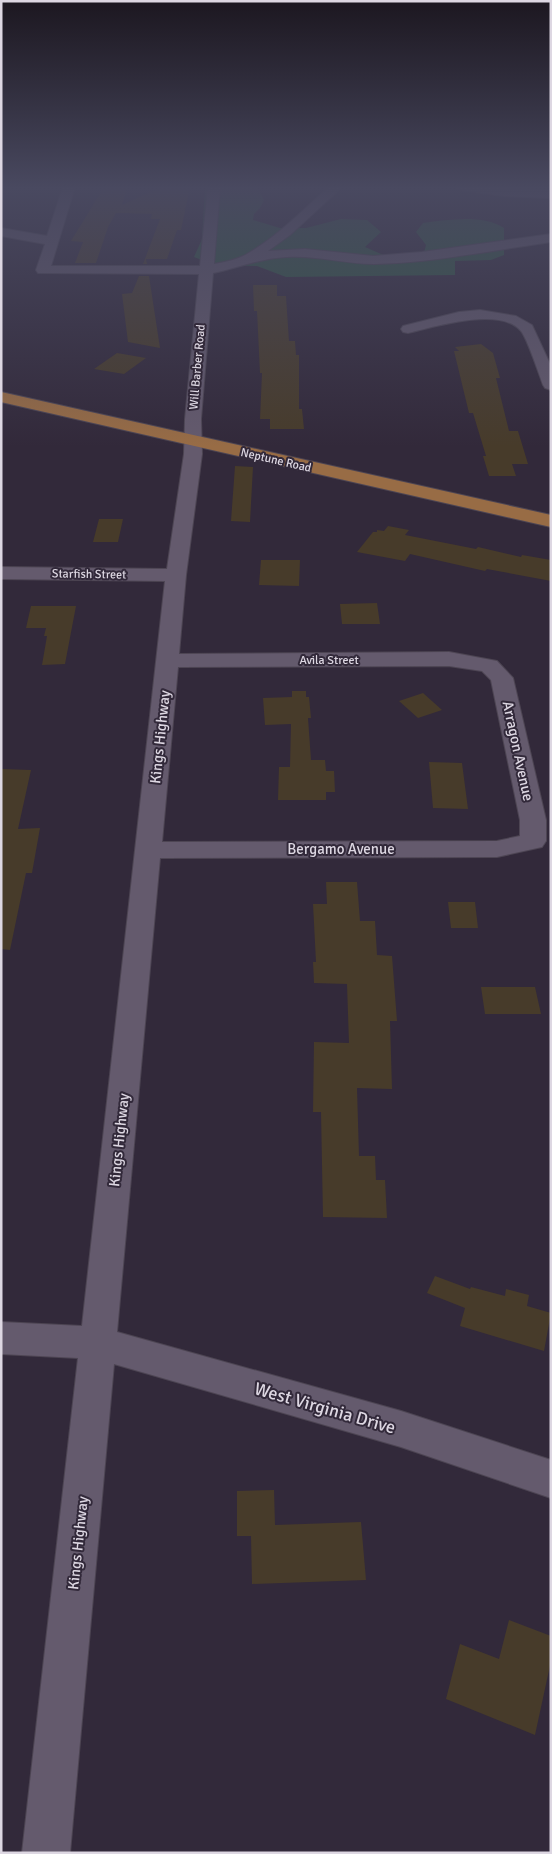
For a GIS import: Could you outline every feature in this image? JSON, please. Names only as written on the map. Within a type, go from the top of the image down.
[{"type":"main road","name":"Neptune Road","points":[[1,384],[193,434],[551,521]]},
{"type":"main road","name":"Neptune Road","points":[[1,396],[551,507]]},
{"type":"street","name":"Will Barber Road","points":[[193,434],[206,274]]},
{"type":"street","points":[[408,329],[459,316],[480,314],[511,319],[527,328],[551,385]]},
{"type":"street","name":"Kings Highway","points":[[48,1832],[176,575],[193,454],[193,434]]},
{"type":"street","name":"Starfish Street","points":[[1,573],[176,575]]},
{"type":"street","name":"Avila Street","points":[[168,661],[449,659],[489,666]]},
{"type":"street","name":"Arragon Avenue","points":[[489,666],[502,678],[533,820],[533,841]]},
{"type":"street","name":"Bergamo Avenue","points":[[148,850],[497,849],[533,841]]},
{"type":"street","name":"West Virginia Drive","points":[[1,1338],[98,1343],[401,1429],[551,1479]]},
{"type":"green space","points":[[277,274],[455,274],[455,275],[286,277]]},
{"type":"building","points":[[139,276],[149,276],[160,348],[128,342],[122,294],[132,293]]},
{"type":"building","points":[[253,285],[277,285],[277,296],[286,296],[289,341],[295,341],[296,355],[299,355],[299,409],[302,409],[304,429],[270,429],[270,419],[260,419],[262,373],[260,373],[257,311],[254,311]]},
{"type":"building","points":[[481,344],[493,353],[500,378],[496,378],[509,431],[518,431],[528,464],[512,464],[516,476],[489,476],[483,456],[486,456],[473,413],[469,413],[454,351],[459,351],[455,347]]},
{"type":"building","points":[[117,353],[146,358],[124,374],[94,369]]},
{"type":"building","points":[[235,466],[253,467],[250,522],[231,521]]},
{"type":"building","points":[[99,519],[123,519],[118,542],[93,542]]},
{"type":"building","points":[[388,526],[409,530],[405,535],[476,549],[478,547],[521,557],[522,555],[551,560],[551,581],[487,569],[485,571],[410,554],[405,561],[357,552],[373,532],[377,532],[377,530],[384,531]]},
{"type":"building","points":[[261,560],[300,560],[299,586],[259,585]]},
{"type":"building","points":[[377,603],[380,624],[342,624],[340,604]]},
{"type":"building","points":[[31,606],[76,606],[65,664],[42,665],[47,636],[44,636],[46,628],[26,628]]},
{"type":"building","points":[[292,691],[306,691],[306,697],[309,697],[311,718],[308,718],[311,760],[325,760],[326,771],[334,771],[335,792],[326,792],[326,800],[278,800],[279,767],[290,767],[291,724],[265,725],[263,698],[292,697]]},
{"type":"building","points":[[423,693],[442,710],[418,718],[399,701]]},
{"type":"building","points":[[429,762],[462,763],[468,809],[433,808]]},
{"type":"building","points":[[1,769],[31,770],[18,829],[40,828],[32,873],[26,873],[10,950],[1,949]]},
{"type":"building","points":[[326,882],[357,882],[360,921],[375,921],[377,955],[392,956],[397,1021],[390,1021],[392,1089],[357,1088],[359,1156],[375,1156],[376,1180],[385,1180],[387,1218],[323,1217],[321,1112],[313,1112],[314,1042],[349,1043],[347,984],[314,983],[313,962],[316,962],[313,904],[327,904]]},
{"type":"building","points":[[448,902],[475,902],[478,928],[451,928]]},
{"type":"building","points":[[481,987],[535,987],[541,1014],[485,1014]]},
{"type":"building","points":[[435,1276],[470,1289],[471,1287],[505,1296],[506,1289],[529,1295],[527,1306],[551,1313],[544,1351],[460,1326],[465,1308],[427,1293]]},
{"type":"building","points":[[274,1490],[275,1525],[361,1522],[366,1580],[252,1584],[251,1536],[237,1536],[237,1491]]},
{"type":"building","points":[[509,1620],[551,1636],[551,1661],[535,1735],[446,1699],[460,1644],[499,1659]]}]
